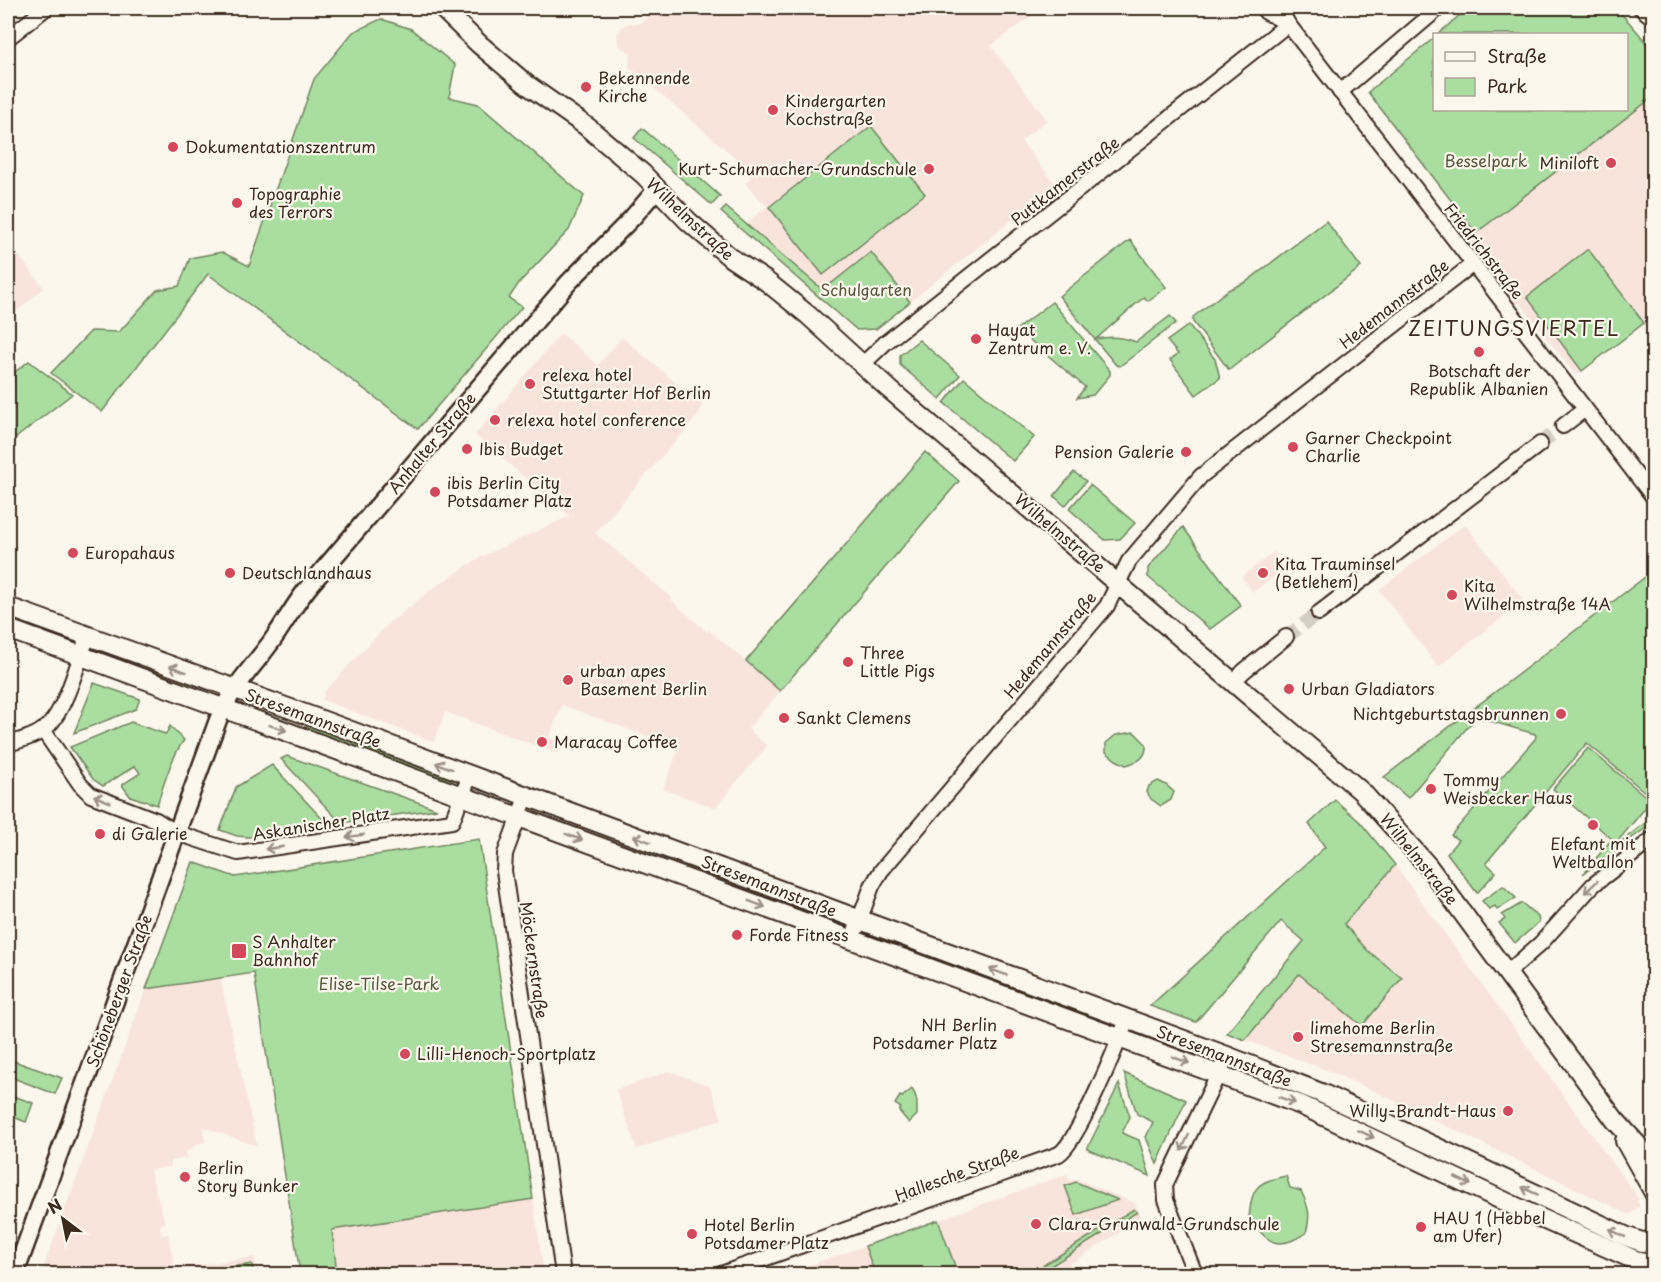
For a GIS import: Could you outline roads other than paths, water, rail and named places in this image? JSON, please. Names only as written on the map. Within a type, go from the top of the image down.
[{"type":"main road","name":"Wilhelmstraße","points":[[450,10],[468,34],[526,84],[578,119],[626,160],[688,221],[731,258],[766,281],[889,389],[1234,681],[1379,809],[1428,866],[1615,1120],[1653,1163]]},
{"type":"main road","name":"Stresemannstraße","points":[[8,607],[470,775],[1227,1056],[1321,1093],[1625,1236],[1642,1242],[1653,1241]]},
{"type":"main road","points":[[38,640],[45,620]]},
{"type":"main road","name":"Stresemannstraße","points":[[8,629],[1301,1105],[1527,1212],[1635,1260],[1653,1264]]},
{"type":"main road","name":"Wilhelmstraße","points":[[1615,1120],[1653,1193]]},
{"type":"street","points":[[8,38],[46,8]]},
{"type":"street","name":"Friedrichstraße","points":[[1263,8],[1288,24]]},
{"type":"street","name":"Friedrichstraße","points":[[1279,8],[1288,24],[1585,410],[1651,488]]},
{"type":"street","points":[[1340,92],[1439,8]]},
{"type":"street","points":[[1641,8],[1653,19]]},
{"type":"street","name":"Puttkamerstraße","points":[[863,364],[885,343],[1288,24]]},
{"type":"street","name":"Anhalter Straße","points":[[223,708],[233,690],[276,636],[299,598],[569,282],[632,218],[656,190]]},
{"type":"street","name":"Hedemannstraße","points":[[852,939],[872,886],[881,871],[1107,606],[1129,561],[1201,476],[1473,264]]},
{"type":"street","points":[[1563,426],[1585,410]]},
{"type":"street","points":[[1319,613],[1540,444]]},
{"type":"street","points":[[8,744],[43,730],[57,715],[88,636]]},
{"type":"street","points":[[1234,681],[1286,637]]},
{"type":"street","name":"Schöneberger Straße","points":[[15,1275],[223,708]]},
{"type":"street","name":"Askanischer Platz","points":[[43,730],[87,792],[156,820],[177,833],[238,853],[452,821],[470,775]]},
{"type":"street","name":"Möckernstraße","points":[[526,797],[505,854],[504,871],[563,1275]]},
{"type":"street","points":[[1507,973],[1541,943],[1584,893],[1602,876],[1653,838]]},
{"type":"street","name":"Hallesche Straße","points":[[721,1275],[1059,1154],[1071,1141],[1127,1020]]},
{"type":"street","points":[[1195,1275],[1166,1200],[1165,1185],[1227,1056]]},
{"type":"tunnel","points":[[1540,444],[1563,426]]},
{"type":"tunnel","points":[[1286,637],[1319,613]]},
{"type":"place","name":"Bekennende Kirche","points":[[586,87]]},
{"type":"place","name":"Kindergarten Kochstraße","points":[[773,110]]},
{"type":"place","name":"Dokumentationszentrum","points":[[173,147]]},
{"type":"place","name":"Miniloft","points":[[1611,163]]},
{"type":"place","name":"Kurt-Schumacher-Grundschule","points":[[929,169]]},
{"type":"place","name":"Topographie des Terrors","points":[[237,203]]},
{"type":"place","name":"Hayat Zentrum e. V.","points":[[976,339]]},
{"type":"place","name":"Botschaft der Republik Albanien","points":[[1479,352]]},
{"type":"place","name":"relexa hotel Stuttgarter Hof Berlin","points":[[530,384]]},
{"type":"place","name":"relexa hotel conference","points":[[495,420]]},
{"type":"place","name":"Garner Checkpoint Charlie","points":[[1293,447]]},
{"type":"place","name":"Ibis Budget","points":[[467,449]]},
{"type":"place","name":"Pension Galerie","points":[[1186,452]]},
{"type":"place","name":"ibis Berlin City Potsdamer Platz","points":[[435,492]]},
{"type":"place","name":"Europahaus","points":[[73,553]]},
{"type":"place","name":"Deutschlandhaus","points":[[230,573]]},
{"type":"place","name":"Kita Trauminsel (Betlehem)","points":[[1263,573]]},
{"type":"place","name":"Kita Wilhelmstraße 14A","points":[[1452,595]]},
{"type":"place","name":"Three Little Pigs","points":[[848,662]]},
{"type":"place","name":"urban apes Basement Berlin","points":[[568,680]]},
{"type":"place","name":"Urban Gladiators","points":[[1289,689]]},
{"type":"place","name":"Nichtgeburtstagsbrunnen","points":[[1561,714]]},
{"type":"place","name":"Sankt Clemens","points":[[784,718]]},
{"type":"place","name":"Maracay Coffee","points":[[542,742]]},
{"type":"place","name":"Tommy Weisbecker Haus","points":[[1431,789]]},
{"type":"place","name":"Elefant mit Weltballon","points":[[1593,825]]},
{"type":"place","name":"di Galerie","points":[[100,834]]},
{"type":"place","name":"Forde Fitness","points":[[737,935]]},
{"type":"place","name":"S Anhalter Bahnhof","points":[[239,951]]},
{"type":"place","name":"NH Berlin Potsdamer Platz","points":[[1009,1034]]},
{"type":"place","name":"limehome Berlin Stresemannstraße","points":[[1298,1037]]},
{"type":"place","name":"Lilli-Henoch-Sportplatz","points":[[405,1054]]},
{"type":"place","name":"Willy-Brandt-Haus","points":[[1508,1111]]},
{"type":"place","name":"Berlin Story Bunker","points":[[185,1177]]},
{"type":"place","name":"Clara-Grunwald-Grundschule","points":[[1036,1224]]},
{"type":"place","name":"HAU 1 (Hebbel am Ufer)","points":[[1421,1227]]},
{"type":"place","name":"Hotel Berlin Potsdamer Platz","points":[[692,1234]]},
{"type":"district","name":"ZEITUNGSVIERTEL","points":[[1514,329]]},
{"type":"park label","name":"Besselpark","points":[[1486,161]]},
{"type":"park label","name":"Schulgarten","points":[[866,290]]},
{"type":"park label","name":"Elise-Tilse-Park","points":[[379,984]]}]
